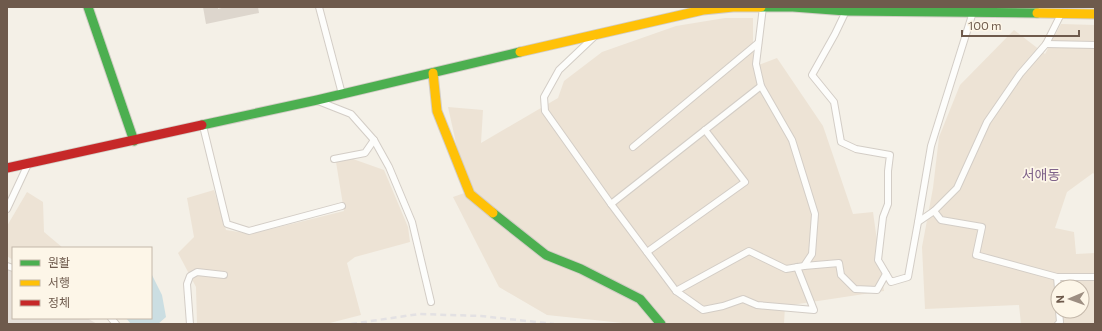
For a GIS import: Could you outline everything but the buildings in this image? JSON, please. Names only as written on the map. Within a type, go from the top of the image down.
[{"type":"main road","points":[[88,7],[134,140]]},
{"type":"main road","points":[[7,168],[29,162],[203,126],[598,33],[703,10],[732,7],[793,7],[846,11],[860,9],[973,12],[989,10],[1049,10],[1061,14],[1095,14]]},
{"type":"main road","points":[[433,73],[437,111],[470,194],[546,255],[581,269],[640,299],[662,324]]},
{"type":"street","points":[[319,7],[342,94]]},
{"type":"street","points":[[763,7],[756,64],[761,86],[792,140],[815,214],[812,254],[804,266]]},
{"type":"street","points":[[846,11],[812,75],[834,102],[841,142],[856,148],[890,155],[888,171],[888,204],[883,217],[878,260],[890,282],[908,277],[931,146],[973,12]]},
{"type":"street","points":[[918,222],[934,211],[957,188],[987,122],[1020,74],[1046,44],[1061,14]]},
{"type":"street","points":[[598,33],[559,70],[544,97],[546,111],[611,204],[676,291],[703,310],[723,306],[743,299],[757,305],[814,310],[797,267]]},
{"type":"street","points":[[633,147],[758,43]]},
{"type":"street","points":[[1046,44],[1095,45]]},
{"type":"street","points":[[611,204],[761,86]]},
{"type":"street","points":[[317,100],[350,114],[374,140],[389,167],[412,222],[431,302]]},
{"type":"street","points":[[203,126],[227,224],[249,231],[342,206]]},
{"type":"street","points":[[647,252],[745,182],[705,130]]},
{"type":"street","points":[[334,159],[365,153],[374,140]]},
{"type":"street","points":[[7,209],[29,162]]},
{"type":"street","points":[[934,211],[941,220],[982,227],[976,255],[1057,277],[1095,277]]},
{"type":"street","points":[[676,291],[749,251],[786,269],[839,263],[841,275],[855,289],[878,290],[886,274]]},
{"type":"street","points":[[190,324],[187,284],[190,276],[197,272],[224,275]]},
{"type":"shaded area","points":[[725,18],[753,18],[753,67],[777,58],[823,126],[853,214],[873,212],[884,291],[785,306],[784,324],[632,324],[547,315],[499,287],[453,197],[473,190],[458,152],[448,107],[483,110],[481,143],[558,98],[564,81],[602,52],[676,26]]},
{"type":"shaded area","points":[[1061,24],[1095,25],[1095,175],[1093,173],[1067,192],[1055,228],[1074,232],[1076,254],[1095,253],[1095,324],[1021,324],[1019,305],[925,309],[922,247],[933,188],[939,137],[960,85],[1014,30],[1045,54]]},
{"type":"shaded area","points":[[353,159],[384,170],[408,227],[410,242],[355,257],[347,263],[361,315],[326,324],[197,324],[196,287],[178,253],[194,237],[187,198],[214,190],[226,230],[251,234],[344,211],[336,162]]},
{"type":"shaded area","points":[[27,192],[43,202],[44,232],[62,247],[12,247],[12,259],[7,256],[7,226]]},
{"type":"shaded area","points":[[7,269],[12,272],[12,319],[89,319],[97,324],[7,324]]},
{"type":"shaded area","points":[[152,275],[162,295],[166,317],[158,324],[131,324],[127,319],[152,319]]},
{"type":"railway","points":[[351,324],[419,314],[481,316],[554,324]]},
{"type":"traffic: fast","points":[[88,7],[134,141]]},
{"type":"traffic: fast","points":[[761,7],[793,7],[846,11],[1037,13]]},
{"type":"traffic: fast","points":[[202,125],[317,100],[520,52]]},
{"type":"traffic: fast","points":[[493,213],[546,255],[581,269],[640,299],[661,324]]},
{"type":"traffic: slow","points":[[520,52],[703,10],[733,7],[761,7]]},
{"type":"traffic: slow","points":[[1037,13],[1095,14]]},
{"type":"traffic: slow","points":[[433,73],[437,111],[470,194],[493,213]]},
{"type":"traffic: jam","points":[[7,168],[202,125]]},
{"type":"district","name":"서애동","points":[[1041,175]]}]
